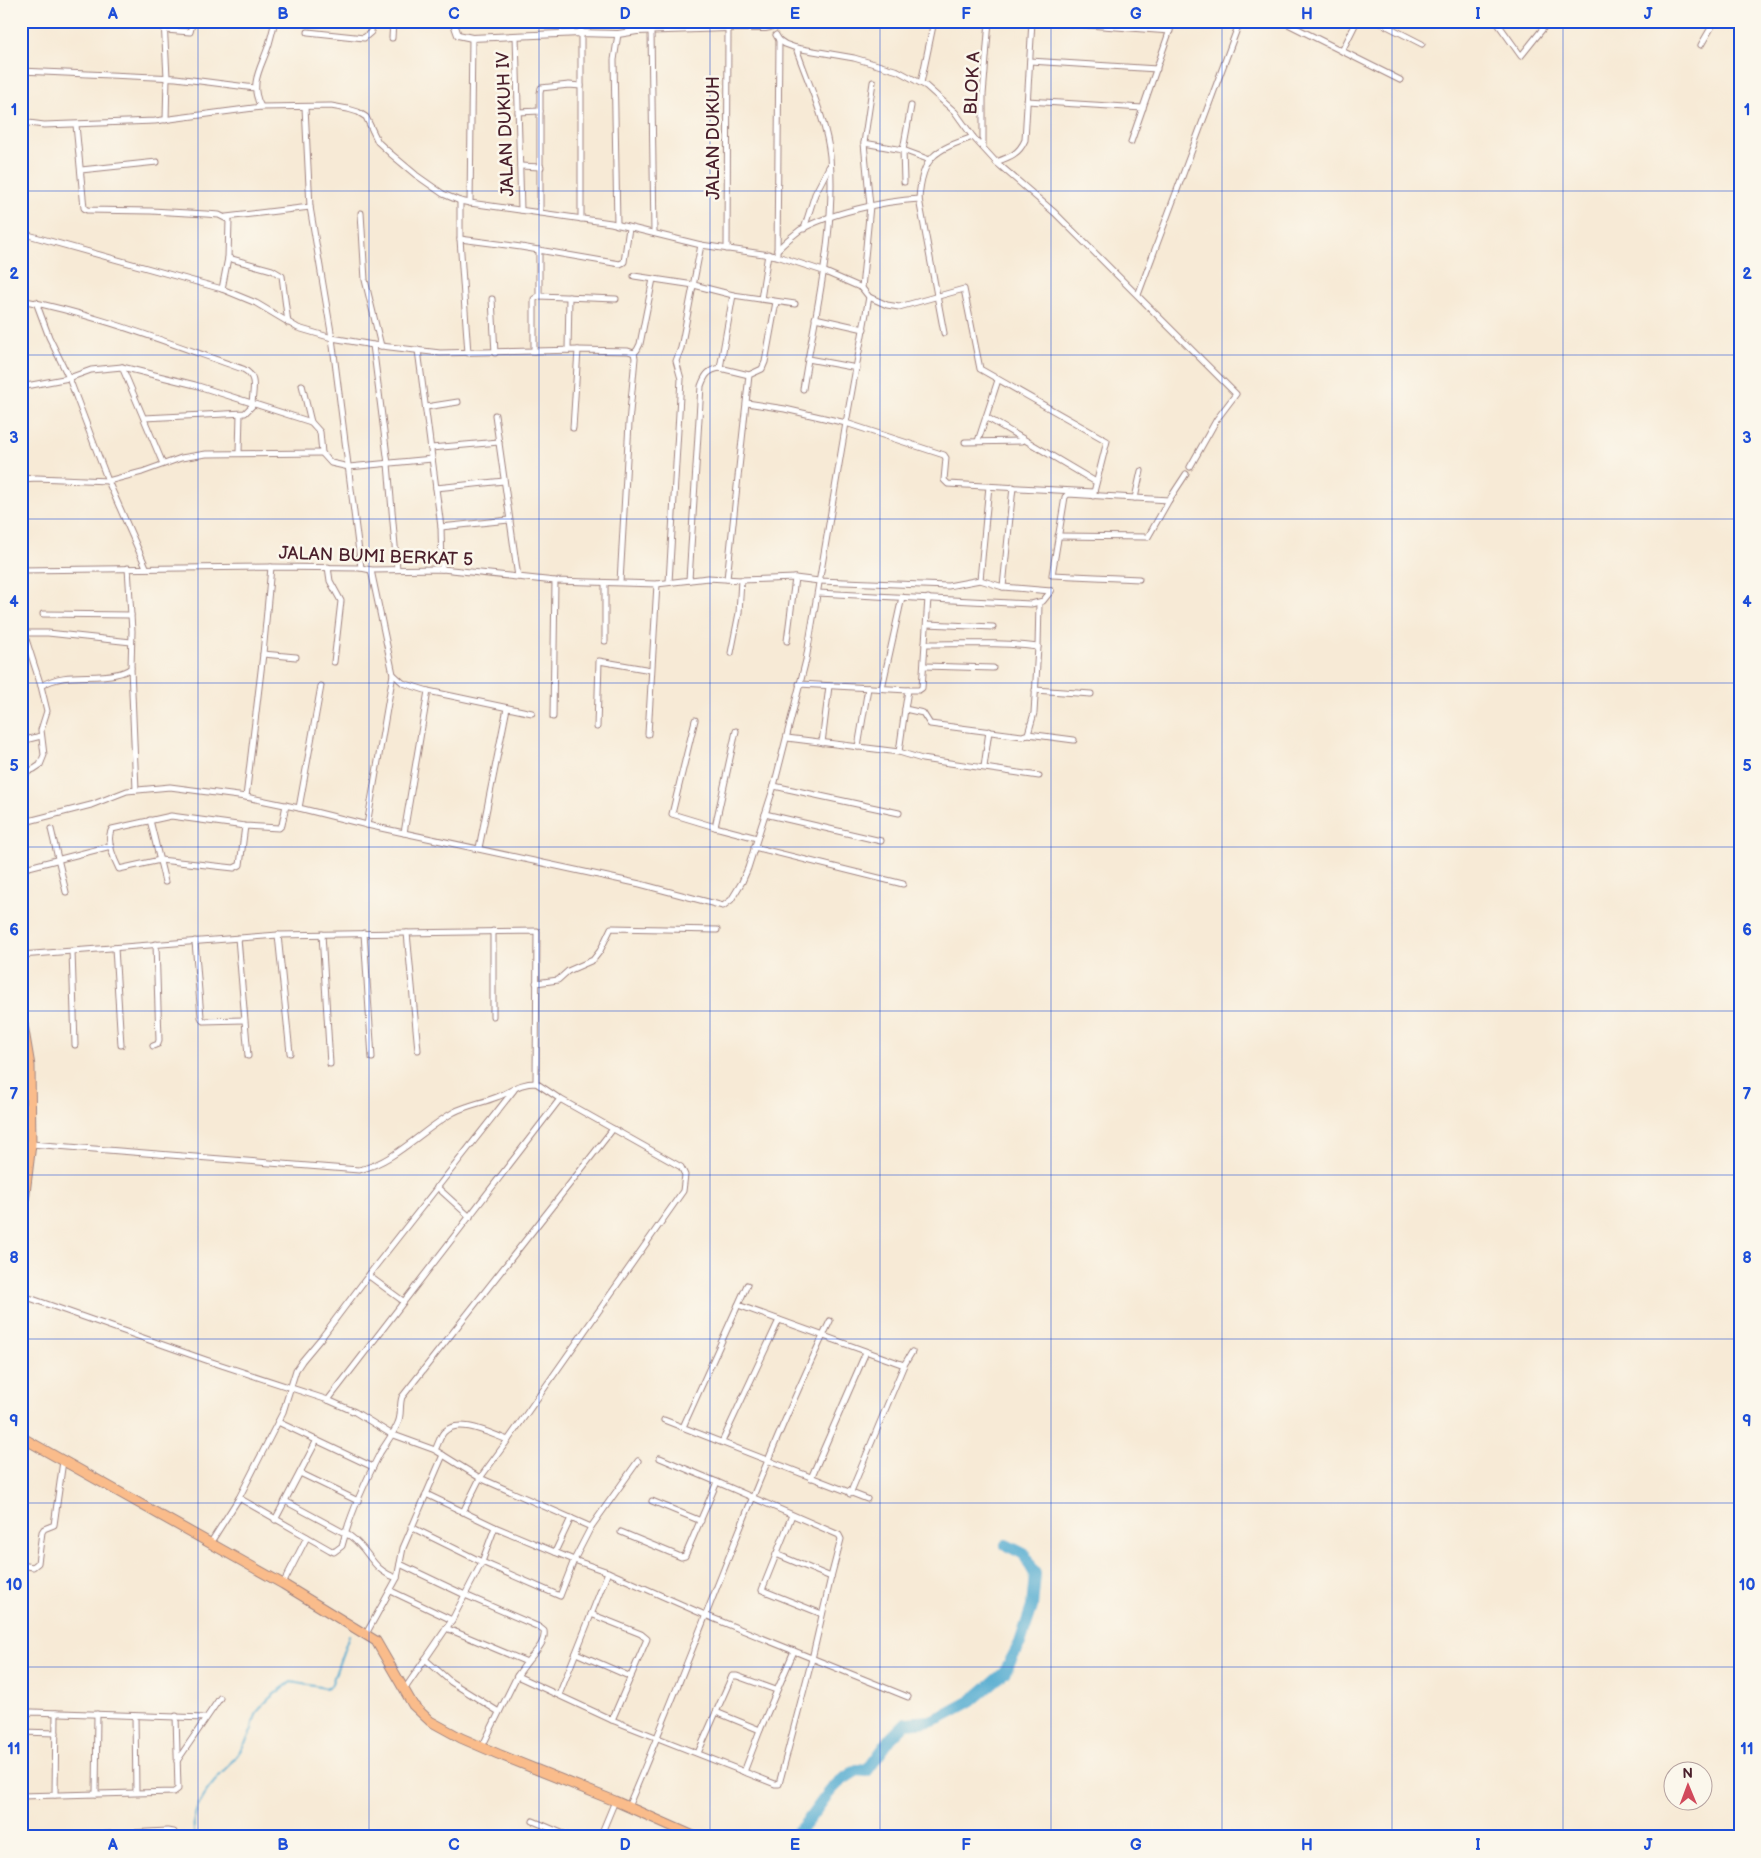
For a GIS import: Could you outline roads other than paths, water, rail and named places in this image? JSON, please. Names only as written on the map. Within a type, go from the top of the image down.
[{"type":"main road","points":[[21,1014],[30,1066],[31,1144],[21,1226]]},
{"type":"main road","points":[[21,1437],[211,1542],[366,1634],[380,1646],[403,1690],[413,1704],[430,1720],[482,1747],[615,1801],[696,1837]]},
{"type":"street","points":[[164,21],[166,30],[167,77],[166,120]]},
{"type":"street","points":[[166,30],[190,32],[193,21]]},
{"type":"street","points":[[261,107],[256,98],[256,77],[269,43],[274,21]]},
{"type":"street","points":[[308,32],[364,38],[371,32],[372,21]]},
{"type":"street","points":[[392,38],[393,21]]},
{"type":"street","points":[[453,21],[458,34],[472,38],[765,28],[770,26],[773,21]]},
{"type":"street","points":[[581,21],[581,218]]},
{"type":"street","points":[[637,31],[638,21]]},
{"type":"street","points":[[921,83],[934,21]]},
{"type":"street","name":"BLOK A","points":[[983,147],[983,95],[989,21]]},
{"type":"street","points":[[996,162],[1017,153],[1022,148],[1025,140],[1034,21],[1170,31]]},
{"type":"street","points":[[1131,142],[1173,21]]},
{"type":"street","points":[[1138,295],[1240,21]]},
{"type":"street","points":[[1282,21],[1400,80]]},
{"type":"street","points":[[1342,51],[1357,21]]},
{"type":"street","points":[[1376,21],[1422,44]]},
{"type":"street","points":[[1496,21],[1520,56],[1549,21]]},
{"type":"street","points":[[1702,45],[1715,21]]},
{"type":"street","name":"JALAN DUKUH","points":[[727,249],[728,28]]},
{"type":"street","points":[[651,31],[654,233]]},
{"type":"street","points":[[617,225],[614,60],[618,34]]},
{"type":"street","name":"JALAN DUKUH IV","points":[[516,36],[521,210]]},
{"type":"street","points":[[777,253],[778,37],[785,44],[796,48],[854,58],[898,71],[921,83],[955,112],[973,137],[996,162],[1055,213],[1236,394],[1217,419],[1190,468]]},
{"type":"street","points":[[470,203],[472,38]]},
{"type":"street","points":[[796,48],[823,121],[830,156],[830,218],[803,390]]},
{"type":"street","points":[[1030,61],[1157,68]]},
{"type":"street","points":[[21,71],[167,77],[255,88]]},
{"type":"street","points":[[862,288],[870,206],[864,143],[873,82]]},
{"type":"street","points":[[540,213],[541,88],[569,85],[581,86]]},
{"type":"street","points":[[1027,101],[1143,108]]},
{"type":"street","points":[[21,122],[44,125],[166,120],[261,107],[331,106],[358,112],[366,118],[375,138],[391,154],[443,194],[460,201],[581,218],[701,245],[768,254],[777,253],[862,288],[869,297],[889,306],[899,307],[964,289],[980,369],[1107,441],[1094,494]]},
{"type":"street","points":[[904,182],[903,150],[911,106]]},
{"type":"street","points":[[305,107],[310,207],[332,338],[361,568]]},
{"type":"street","points":[[518,112],[540,112]]},
{"type":"street","points":[[76,124],[84,208],[86,210],[151,211],[226,217],[310,207]]},
{"type":"street","points":[[944,333],[918,199],[924,169],[930,160],[940,150],[973,137]]},
{"type":"street","points":[[864,143],[903,150],[930,160]]},
{"type":"street","points":[[81,170],[156,162]]},
{"type":"street","points":[[520,166],[541,167]]},
{"type":"street","points":[[804,229],[815,194],[830,166]]},
{"type":"street","points":[[777,253],[804,229],[830,218],[870,206],[899,200],[918,199]]},
{"type":"street","points":[[460,201],[460,239],[468,353]]},
{"type":"street","points":[[361,213],[365,280],[381,346]]},
{"type":"street","points":[[222,289],[228,258],[230,223],[226,217]]},
{"type":"street","points":[[460,239],[620,264],[624,262],[629,228]]},
{"type":"street","points":[[21,233],[222,289],[256,304],[288,323],[314,334],[332,338],[440,353],[568,350],[628,351],[634,353]]},
{"type":"street","points":[[669,582],[681,379],[676,362],[681,348],[701,245]]},
{"type":"street","points":[[539,250],[539,296]]},
{"type":"street","points":[[761,299],[768,254]]},
{"type":"street","points":[[228,258],[272,270],[282,276],[288,323]]},
{"type":"street","points":[[634,276],[694,285],[733,295],[795,304]]},
{"type":"street","points":[[634,353],[638,350],[640,344],[653,279]]},
{"type":"street","points":[[720,368],[733,295]]},
{"type":"street","points":[[534,351],[534,299],[539,296],[616,299]]},
{"type":"street","points":[[568,350],[569,297]]},
{"type":"street","points":[[21,823],[91,805],[136,790],[170,787],[246,797],[286,805],[367,825],[640,884],[723,906],[731,900],[742,882],[757,838],[774,786],[806,660],[869,297]]},
{"type":"street","points":[[492,299],[495,353]]},
{"type":"street","points":[[21,300],[36,302],[102,321],[243,369],[250,372],[253,378],[250,410],[240,414],[144,418]]},
{"type":"street","points":[[36,302],[49,337],[69,378],[108,481],[146,567]]},
{"type":"street","points":[[688,580],[701,386],[705,375],[712,369],[720,368],[749,374],[762,368],[765,362],[776,302]]},
{"type":"street","points":[[815,318],[864,329]]},
{"type":"street","points":[[373,345],[388,464],[396,569]]},
{"type":"street","points":[[418,350],[441,527],[442,569]]},
{"type":"street","points":[[574,428],[578,350]]},
{"type":"street","points":[[620,582],[629,423],[636,358],[634,353]]},
{"type":"street","points":[[808,359],[857,368]]},
{"type":"street","points":[[122,367],[163,464]]},
{"type":"street","points":[[21,387],[69,378],[91,370],[122,367],[252,402],[311,422]]},
{"type":"street","points":[[727,579],[749,374]]},
{"type":"street","points":[[978,441],[998,380]]},
{"type":"street","points":[[302,385],[311,422],[320,432],[322,453],[331,463],[349,467],[432,459]]},
{"type":"street","points":[[426,407],[458,402]]},
{"type":"street","points":[[747,403],[785,409],[846,423],[944,455],[946,458],[944,480],[948,484],[1013,487],[1169,500]]},
{"type":"street","points":[[239,452],[240,414]]},
{"type":"street","points":[[495,415],[518,577]]},
{"type":"street","points":[[986,417],[1096,482]]},
{"type":"street","points":[[965,442],[1024,441]]},
{"type":"street","points":[[431,448],[498,442]]},
{"type":"street","points":[[21,479],[108,481],[142,472],[181,458],[206,454],[239,452],[322,453]]},
{"type":"street","points":[[1135,498],[1141,471]]},
{"type":"street","points":[[1058,536],[1148,537],[1186,474]]},
{"type":"street","points":[[436,488],[504,481]]},
{"type":"street","points":[[818,593],[1039,603],[1043,601],[1051,591],[1032,591],[1003,587],[980,580],[989,486]]},
{"type":"street","points":[[1003,587],[1013,487]]},
{"type":"street","points":[[1094,494],[1066,494],[1051,573],[1053,576],[1139,579]]},
{"type":"street","points":[[441,527],[509,520]]},
{"type":"street","name":"JALAN BUMI BERKAT 5","points":[[21,570],[146,567],[442,569],[555,581],[657,584],[688,580],[795,578],[819,582],[948,586],[980,580]]},
{"type":"street","points":[[246,797],[264,654],[272,567]]},
{"type":"street","points":[[128,568],[136,790]]},
{"type":"street","points":[[328,568],[330,581],[341,601],[334,662]]},
{"type":"street","points":[[367,825],[393,674],[371,570]]},
{"type":"street","points":[[787,641],[795,578]]},
{"type":"street","points":[[731,653],[739,613],[741,580]]},
{"type":"street","points":[[553,717],[555,581]]},
{"type":"street","points":[[605,583],[605,641]]},
{"type":"street","points":[[648,734],[657,584]]},
{"type":"street","points":[[882,688],[902,597]]},
{"type":"street","points":[[799,684],[920,690],[922,688],[924,666],[928,598]]},
{"type":"street","points":[[1028,734],[1034,713],[1039,603]]},
{"type":"street","points":[[43,614],[131,614]]},
{"type":"street","points":[[21,621],[23,634],[41,686],[47,711],[41,736],[44,755],[40,765],[21,775]]},
{"type":"street","points":[[926,624],[993,627]]},
{"type":"street","points":[[23,634],[62,634],[132,642]]},
{"type":"street","points":[[925,644],[976,643],[1038,647]]},
{"type":"street","points":[[264,654],[296,657]]},
{"type":"street","points":[[596,727],[599,661],[652,670]]},
{"type":"street","points":[[924,666],[993,668]]},
{"type":"street","points":[[41,686],[56,679],[71,676],[116,674],[132,668]]},
{"type":"street","points":[[393,674],[403,683],[428,691],[532,714]]},
{"type":"street","points":[[299,808],[321,686]]},
{"type":"street","points":[[822,742],[829,686]]},
{"type":"street","points":[[858,747],[868,688]]},
{"type":"street","points":[[899,752],[908,690]]},
{"type":"street","points":[[1035,690],[1091,694]]},
{"type":"street","points":[[404,833],[428,691]]},
{"type":"street","points":[[479,848],[507,708]]},
{"type":"street","points":[[905,709],[923,713],[928,721],[935,726],[1074,740]]},
{"type":"street","points":[[695,720],[672,814],[757,838]]},
{"type":"street","points":[[715,826],[736,731]]},
{"type":"street","points":[[984,767],[989,731]]},
{"type":"street","points":[[21,741],[41,736]]},
{"type":"street","points":[[786,738],[899,752],[922,759],[1039,776]]},
{"type":"street","points":[[774,786],[900,813]]},
{"type":"street","points":[[244,826],[242,858],[238,868],[160,860],[119,869],[110,846],[109,834],[112,829],[171,816],[244,826],[281,827],[286,805]]},
{"type":"street","points":[[765,814],[881,841]]},
{"type":"street","points":[[150,820],[165,882]]},
{"type":"street","points":[[51,829],[66,892]]},
{"type":"street","points":[[21,869],[110,846]]},
{"type":"street","points":[[754,846],[903,884]]},
{"type":"street","points":[[536,983],[558,980],[568,971],[593,960],[600,951],[611,928],[717,930]]},
{"type":"street","points":[[493,931],[493,1016]]},
{"type":"street","points":[[21,955],[278,935],[536,931],[536,1083]]},
{"type":"street","points":[[364,933],[372,1058]]},
{"type":"street","points":[[407,933],[418,1050]]},
{"type":"street","points":[[322,934],[330,1064]]},
{"type":"street","points":[[278,935],[290,1053]]},
{"type":"street","points":[[238,938],[248,1056]]},
{"type":"street","points":[[196,941],[203,1021],[244,1020]]},
{"type":"street","points":[[153,1046],[158,1044],[159,1040],[156,944]]},
{"type":"street","points":[[115,948],[121,1044]]},
{"type":"street","points":[[72,951],[75,1045]]},
{"type":"street","points":[[31,1144],[359,1170],[373,1167],[383,1162],[453,1113],[469,1105],[498,1097],[517,1086],[536,1083],[560,1099],[681,1168],[685,1175],[683,1191],[480,1478],[463,1512]]},
{"type":"street","points":[[211,1542],[238,1498],[278,1422],[286,1406],[296,1370],[302,1361],[517,1086]]},
{"type":"street","points":[[328,1400],[560,1099]]},
{"type":"street","points":[[238,1498],[334,1552],[342,1546],[358,1500],[373,1467],[397,1426],[400,1417],[399,1405],[402,1397],[613,1129]]},
{"type":"street","points":[[437,1187],[470,1216]]},
{"type":"street","points":[[369,1276],[403,1302]]},
{"type":"street","points":[[682,1427],[747,1285]]},
{"type":"street","points":[[21,1295],[206,1360],[328,1400],[355,1412],[391,1434],[434,1450],[480,1478],[591,1527]]},
{"type":"street","points":[[738,1305],[904,1366]]},
{"type":"street","points":[[722,1442],[779,1320]]},
{"type":"street","points":[[628,1807],[658,1737],[752,1498],[830,1321]]},
{"type":"street","points":[[811,1478],[866,1352]]},
{"type":"street","points":[[850,1494],[904,1366],[912,1352]]},
{"type":"street","points":[[664,1420],[867,1500]]},
{"type":"street","points":[[278,1422],[373,1467]]},
{"type":"street","points":[[434,1450],[444,1432],[463,1426],[483,1430],[508,1440]]},
{"type":"street","points":[[275,1520],[317,1440]]},
{"type":"street","points":[[366,1634],[397,1578],[403,1548],[443,1455]]},
{"type":"street","points":[[517,1676],[612,1720],[779,1784],[812,1659],[830,1577],[841,1542],[840,1536],[660,1458]]},
{"type":"street","points":[[21,1565],[32,1567],[38,1563],[42,1532],[44,1529],[54,1525],[63,1461]]},
{"type":"street","points":[[412,1527],[482,1562],[560,1596],[574,1560],[591,1527],[638,1461]]},
{"type":"street","points":[[300,1473],[358,1500]]},
{"type":"street","points":[[621,1532],[683,1557],[687,1555],[718,1482]]},
{"type":"street","points":[[426,1494],[495,1527],[908,1697]]},
{"type":"street","points":[[285,1501],[359,1543],[378,1569],[397,1578]]},
{"type":"street","points":[[652,1501],[701,1521]]},
{"type":"street","points":[[792,1515],[762,1591],[822,1614]]},
{"type":"street","points":[[555,1552],[572,1518]]},
{"type":"street","points":[[403,1690],[452,1620],[482,1562],[495,1527]]},
{"type":"street","points":[[283,1584],[307,1536]]},
{"type":"street","points":[[776,1554],[830,1577]]},
{"type":"street","points":[[400,1564],[539,1627],[544,1632],[545,1636],[542,1643],[517,1676],[482,1747]]},
{"type":"street","points":[[559,1695],[608,1572]]},
{"type":"street","points":[[391,1591],[452,1620]]},
{"type":"street","points":[[591,1614],[641,1634],[647,1639],[612,1720]]},
{"type":"street","points":[[446,1628],[528,1662]]},
{"type":"street","points":[[744,1772],[776,1690],[794,1651]]},
{"type":"street","points":[[576,1653],[632,1677]]},
{"type":"street","points":[[425,1659],[451,1682],[499,1712]]},
{"type":"street","points":[[698,1753],[730,1678],[734,1675],[776,1690]]},
{"type":"street","points":[[176,1761],[220,1698]]},
{"type":"street","points":[[716,1712],[760,1730]]},
{"type":"street","points":[[21,1715],[26,1713],[56,1713],[205,1718]]},
{"type":"street","points":[[55,1795],[56,1713]]},
{"type":"street","points":[[96,1794],[97,1714]]},
{"type":"street","points":[[135,1716],[136,1792]]},
{"type":"street","points":[[21,1796],[136,1792],[169,1793],[178,1789],[176,1716]]},
{"type":"street","points":[[21,1732],[56,1733]]},
{"type":"street","points":[[600,1837],[615,1801]]},
{"type":"street","points":[[533,1821],[571,1837]]},
{"type":"street","points":[[56,1837],[135,1835],[167,1831],[174,1832],[176,1837]]},
{"type":"waterway","points":[[792,1837],[837,1784],[857,1770],[867,1771],[891,1738],[906,1723],[930,1721],[947,1714],[971,1701],[1004,1673],[1020,1643],[1032,1607],[1035,1574],[1024,1554],[1006,1545]]},
{"type":"waterway","points":[[195,1837],[194,1823],[201,1799],[242,1748],[252,1728],[256,1714],[270,1698],[291,1682],[325,1688],[331,1686],[349,1635]]}]
